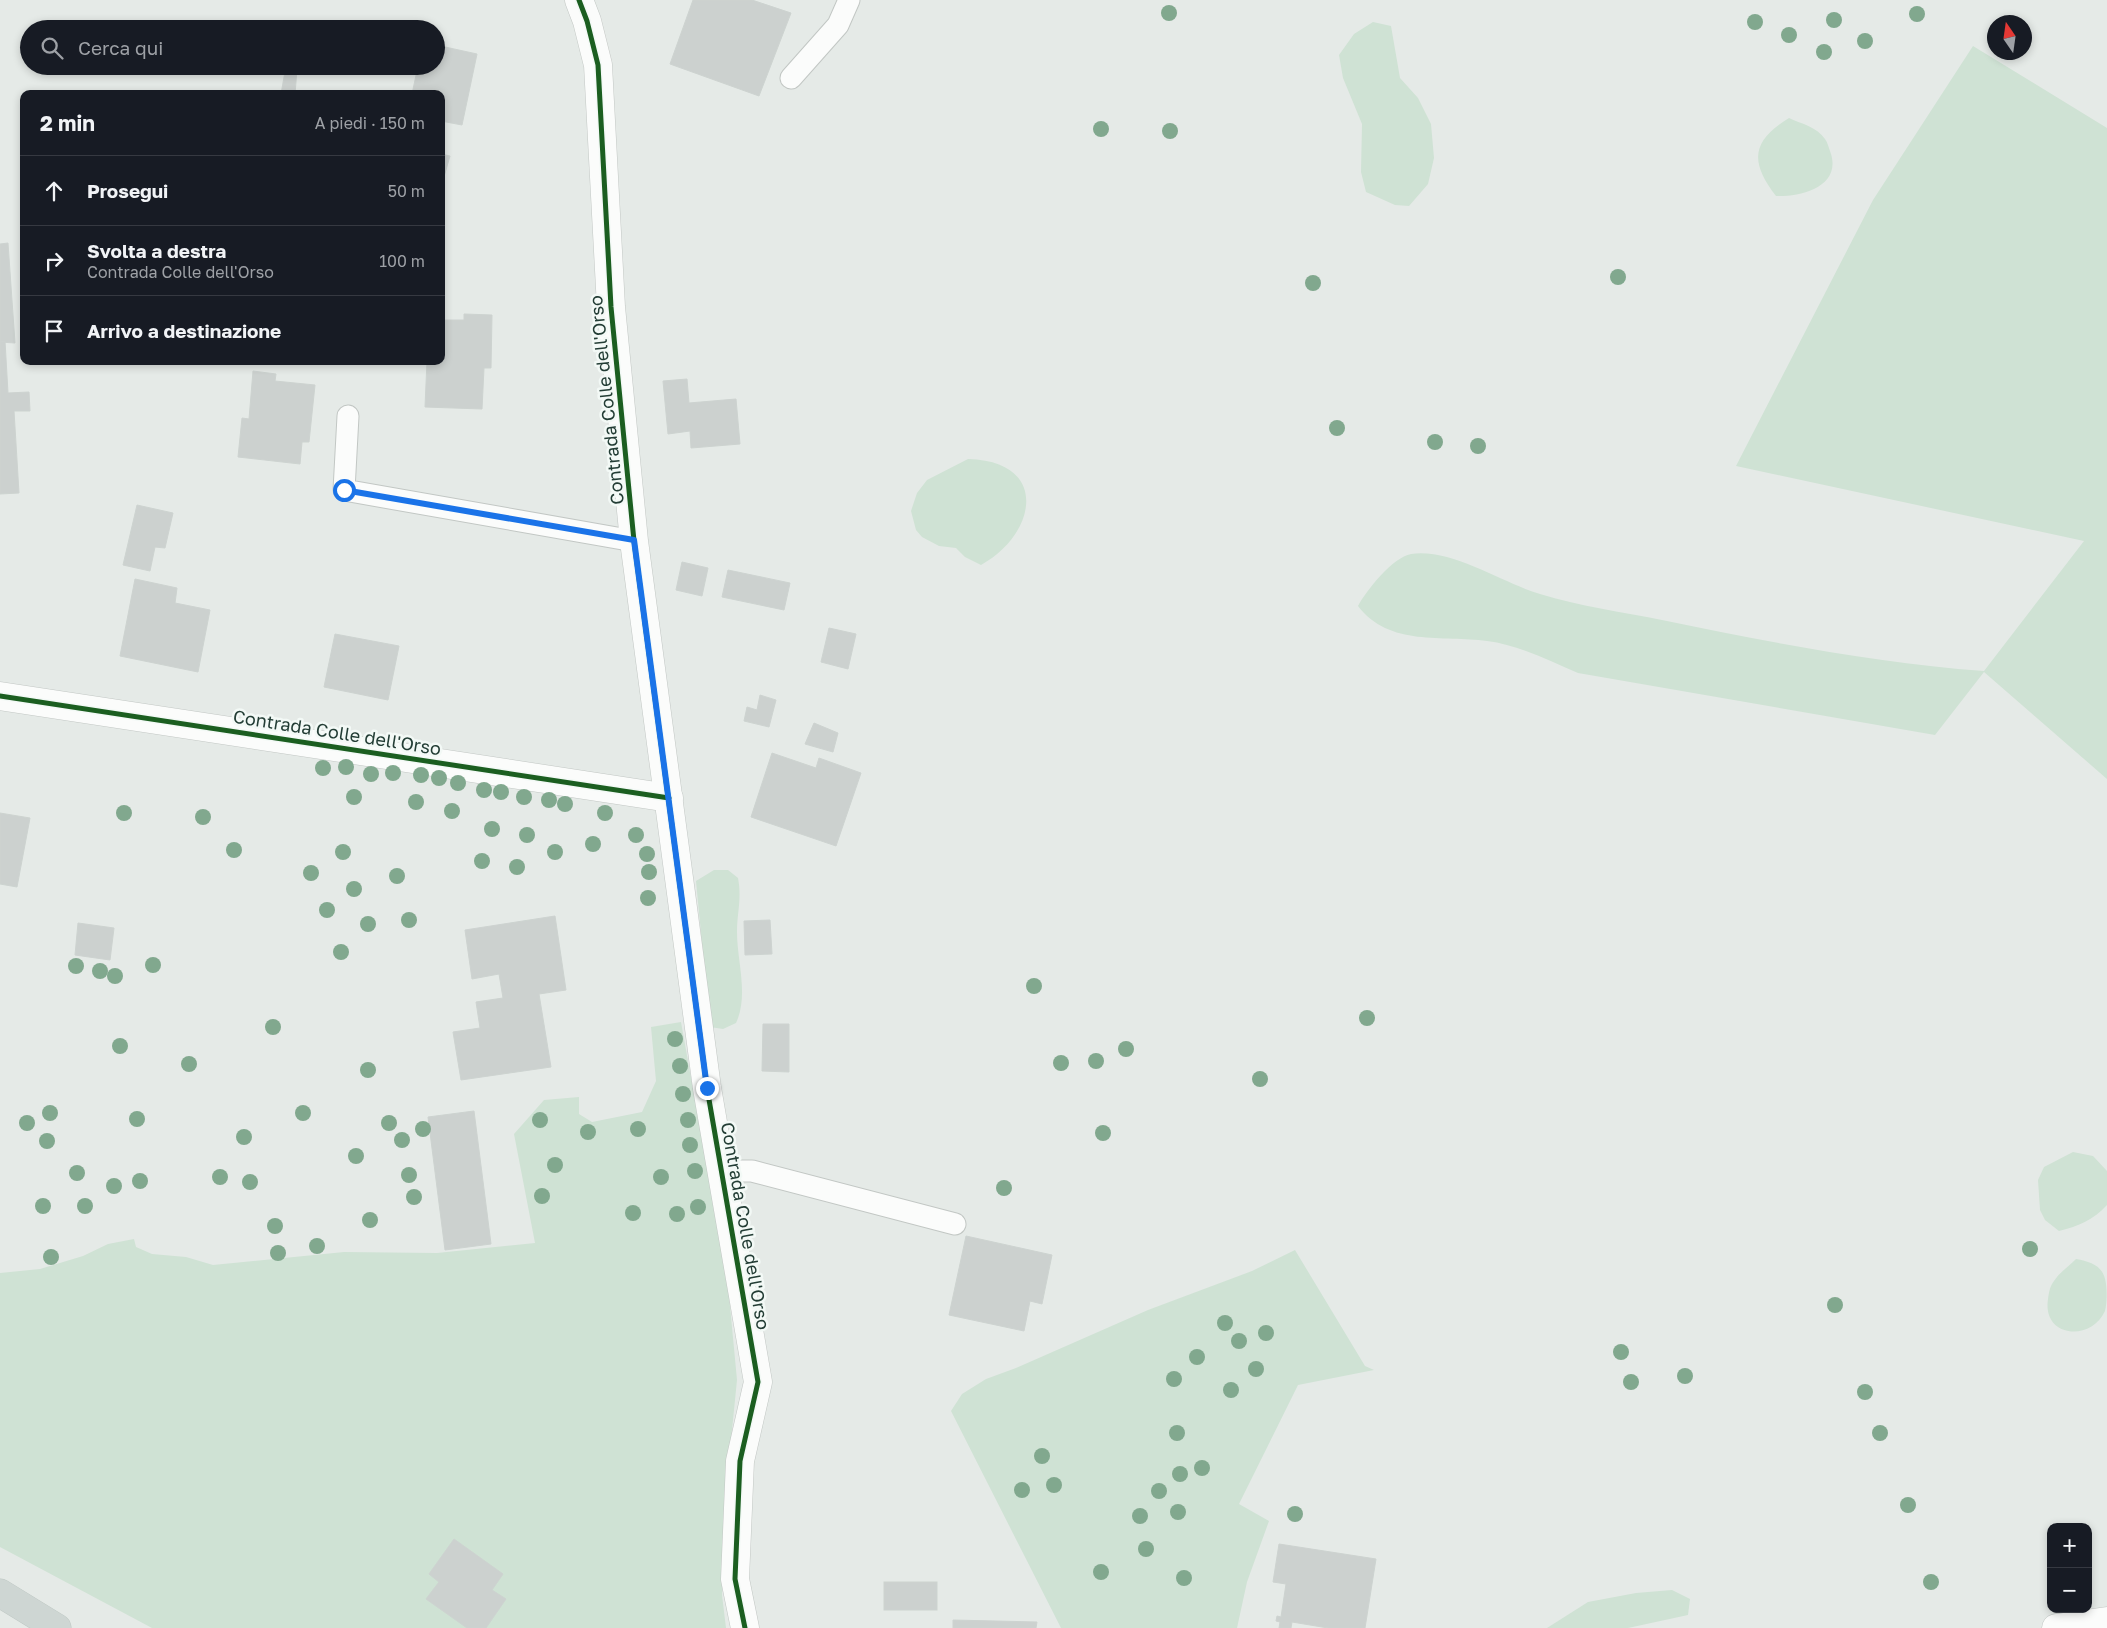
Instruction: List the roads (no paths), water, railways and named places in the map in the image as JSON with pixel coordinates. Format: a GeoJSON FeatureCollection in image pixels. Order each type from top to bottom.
{"type":"FeatureCollection","features":[{"type":"Feature","properties":{"kind":"main road"},"geometry":{"type":"LineString","coordinates":[[0,1593],[57,1628]]}},
{"type":"Feature","properties":{"kind":"street","name":"Contrada Colle dell'Orso"},"geometry":{"type":"LineString","coordinates":[[578,0],[587,21],[598,65],[611,307],[634,540],[670,798],[707,1088],[758,1382],[740,1461],[735,1579],[745,1628]]}},
{"type":"Feature","properties":{"kind":"street","name":"Contrada Colle dell'Orso"},"geometry":{"type":"LineString","coordinates":[[0,696],[670,798]]}},
{"type":"Feature","properties":{"kind":"street"},"geometry":{"type":"LineString","coordinates":[[2056,1628],[2107,1621]]}},
{"type":"Feature","properties":{"kind":"lane"},"geometry":{"type":"LineString","coordinates":[[791,78],[838,25],[849,0]]}},
{"type":"Feature","properties":{"kind":"lane"},"geometry":{"type":"LineString","coordinates":[[348,416],[344,490],[634,540]]}},
{"type":"Feature","properties":{"kind":"lane"},"geometry":{"type":"LineString","coordinates":[[721,1172],[752,1171],[955,1224]]}}]}
